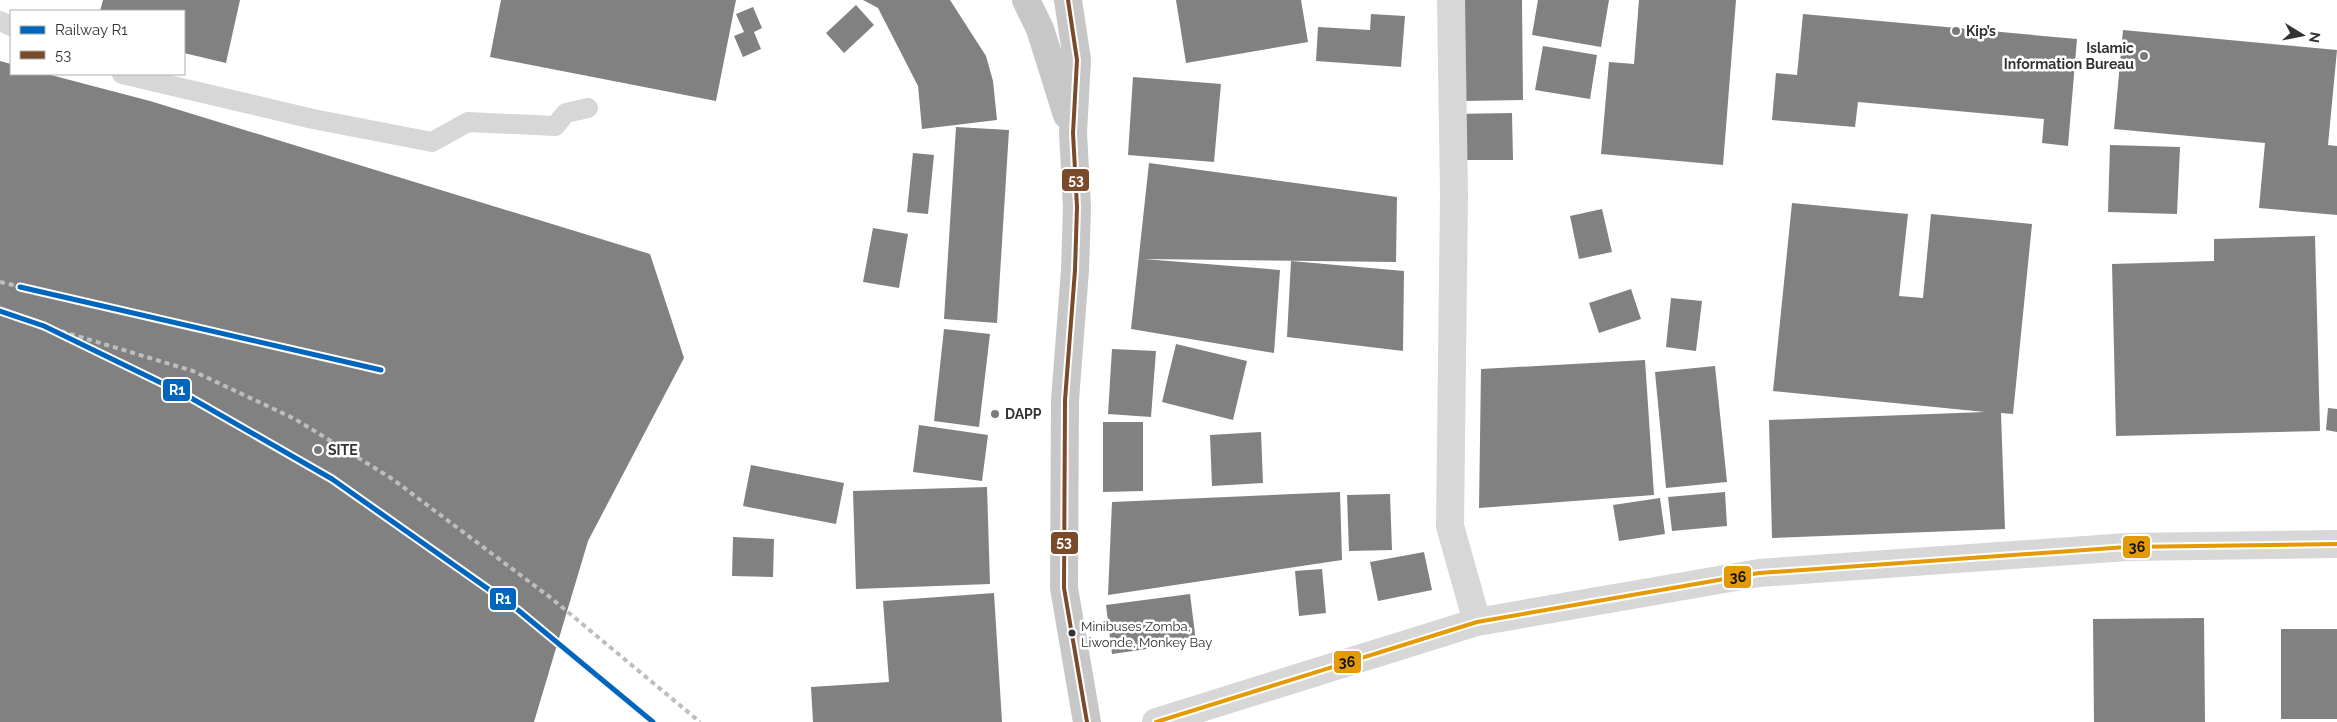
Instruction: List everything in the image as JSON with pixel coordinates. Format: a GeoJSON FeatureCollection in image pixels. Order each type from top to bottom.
{"type":"FeatureCollection","features":[{"type":"Feature","properties":{"kind":"highway"},"geometry":{"type":"LineString","coordinates":[[1026,0],[1040,29],[1073,133]]}},
{"type":"Feature","properties":{"kind":"highway"},"geometry":{"type":"LineString","coordinates":[[1068,0],[1077,60],[1073,133],[1077,207],[1075,270],[1065,400],[1064,588],[1087,722]]}},
{"type":"Feature","properties":{"kind":"street"},"geometry":{"type":"LineString","coordinates":[[1451,0],[1454,195],[1450,526],[1477,622]]}},
{"type":"Feature","properties":{"kind":"street"},"geometry":{"type":"LineString","coordinates":[[1156,722],[1477,622],[1759,573],[2127,547],[2337,544]]}},
{"type":"Feature","properties":{"kind":"lane"},"geometry":{"type":"LineString","coordinates":[[126,75],[313,119],[432,142],[468,122],[555,126],[566,113],[588,108]]}},
{"type":"Feature","properties":{"kind":"building"},"geometry":{"type":"Polygon","coordinates":[[[103,0],[240,0],[226,63],[185,53],[185,10],[100,10],[103,0]]]}},
{"type":"Feature","properties":{"kind":"building"},"geometry":{"type":"Polygon","coordinates":[[[501,0],[736,0],[716,101],[490,57],[501,0]]]}},
{"type":"Feature","properties":{"kind":"building"},"geometry":{"type":"Polygon","coordinates":[[[863,0],[950,0],[986,56],[993,81],[997,120],[922,129],[918,86],[878,8],[863,0]]]}},
{"type":"Feature","properties":{"kind":"building"},"geometry":{"type":"Polygon","coordinates":[[[1176,0],[1301,0],[1308,42],[1186,63],[1176,0]]]}},
{"type":"Feature","properties":{"kind":"building"},"geometry":{"type":"Polygon","coordinates":[[[1461,0],[1522,0],[1523,100],[1462,101],[1461,0]]]}},
{"type":"Feature","properties":{"kind":"building"},"geometry":{"type":"Polygon","coordinates":[[[1538,0],[1609,0],[1601,47],[1532,35],[1538,0]]]}},
{"type":"Feature","properties":{"kind":"building"},"geometry":{"type":"Polygon","coordinates":[[[1639,0],[1736,0],[1723,165],[1601,154],[1609,62],[1634,64],[1639,0]]]}},
{"type":"Feature","properties":{"kind":"building"},"geometry":{"type":"Polygon","coordinates":[[[856,5],[874,25],[844,53],[826,33],[856,5]]]}},
{"type":"Feature","properties":{"kind":"building"},"geometry":{"type":"Polygon","coordinates":[[[753,7],[762,28],[754,32],[761,49],[743,57],[734,36],[744,32],[736,14],[753,7]]]}},
{"type":"Feature","properties":{"kind":"building"},"geometry":{"type":"Polygon","coordinates":[[[1371,14],[1405,16],[1401,67],[1316,61],[1318,27],[1370,30],[1371,14]]]}},
{"type":"Feature","properties":{"kind":"building"},"geometry":{"type":"Polygon","coordinates":[[[1803,14],[2077,39],[2068,146],[2042,143],[2044,119],[1858,102],[1855,127],[1772,120],[1776,73],[1797,75],[1803,14]]]}},
{"type":"Feature","properties":{"kind":"building"},"geometry":{"type":"Polygon","coordinates":[[[2123,30],[2337,50],[2328,145],[2337,146],[2337,215],[2259,208],[2265,143],[2114,129],[2123,30]]]}},
{"type":"Feature","properties":{"kind":"building"},"geometry":{"type":"Polygon","coordinates":[[[1543,46],[1597,55],[1590,99],[1535,90],[1543,46]]]}},
{"type":"Feature","properties":{"kind":"building","name":"SITE"},"geometry":{"type":"Polygon","coordinates":[[[0,61],[10,64],[10,75],[51,75],[150,101],[650,254],[684,358],[588,541],[534,722],[0,722],[0,61]]]}},
{"type":"Feature","properties":{"kind":"building"},"geometry":{"type":"Polygon","coordinates":[[[1133,77],[1221,84],[1214,162],[1128,155],[1133,77]]]}},
{"type":"Feature","properties":{"kind":"building"},"geometry":{"type":"Polygon","coordinates":[[[1512,113],[1513,160],[1454,160],[1453,114],[1512,113]]]}},
{"type":"Feature","properties":{"kind":"building"},"geometry":{"type":"Polygon","coordinates":[[[956,127],[1009,130],[997,323],[944,319],[956,127]]]}},
{"type":"Feature","properties":{"kind":"building"},"geometry":{"type":"Polygon","coordinates":[[[2110,145],[2180,147],[2177,214],[2108,212],[2110,145]]]}},
{"type":"Feature","properties":{"kind":"building"},"geometry":{"type":"Polygon","coordinates":[[[913,153],[934,155],[928,214],[907,212],[913,153]]]}},
{"type":"Feature","properties":{"kind":"building"},"geometry":{"type":"Polygon","coordinates":[[[1149,163],[1397,197],[1396,262],[1144,259],[1280,270],[1274,353],[1131,329],[1149,163]]]}},
{"type":"Feature","properties":{"kind":"building"},"geometry":{"type":"Polygon","coordinates":[[[1792,203],[1908,214],[1899,296],[1923,298],[1931,214],[2032,224],[2013,414],[2001,413],[2005,529],[1772,538],[1769,420],[1985,412],[1773,391],[1792,203]]]}},
{"type":"Feature","properties":{"kind":"building"},"geometry":{"type":"Polygon","coordinates":[[[1602,209],[1612,252],[1579,259],[1570,216],[1602,209]]]}},
{"type":"Feature","properties":{"kind":"building"},"geometry":{"type":"Polygon","coordinates":[[[873,228],[908,234],[899,288],[863,282],[873,228]]]}},
{"type":"Feature","properties":{"kind":"building"},"geometry":{"type":"Polygon","coordinates":[[[2315,236],[2320,431],[2116,436],[2112,264],[2214,261],[2214,239],[2315,236]]]}},
{"type":"Feature","properties":{"kind":"building"},"geometry":{"type":"Polygon","coordinates":[[[1291,261],[1404,271],[1403,351],[1287,337],[1291,261]]]}},
{"type":"Feature","properties":{"kind":"building"},"geometry":{"type":"Polygon","coordinates":[[[1631,289],[1641,319],[1599,333],[1589,303],[1631,289]]]}},
{"type":"Feature","properties":{"kind":"building"},"geometry":{"type":"Polygon","coordinates":[[[1671,298],[1702,301],[1696,351],[1666,347],[1671,298]]]}},
{"type":"Feature","properties":{"kind":"building"},"geometry":{"type":"Polygon","coordinates":[[[944,329],[990,334],[979,427],[934,421],[944,329]]]}},
{"type":"Feature","properties":{"kind":"building"},"geometry":{"type":"Polygon","coordinates":[[[1176,344],[1247,361],[1233,420],[1162,402],[1176,344]]]}},
{"type":"Feature","properties":{"kind":"building"},"geometry":{"type":"Polygon","coordinates":[[[1112,349],[1156,351],[1151,417],[1108,414],[1112,349]]]}},
{"type":"Feature","properties":{"kind":"building"},"geometry":{"type":"Polygon","coordinates":[[[1645,360],[1654,495],[1479,508],[1481,369],[1645,360]]]}},
{"type":"Feature","properties":{"kind":"building"},"geometry":{"type":"Polygon","coordinates":[[[1715,366],[1727,482],[1666,488],[1655,372],[1715,366]]]}},
{"type":"Feature","properties":{"kind":"building"},"geometry":{"type":"Polygon","coordinates":[[[2328,408],[2337,409],[2337,432],[2326,430],[2328,408]]]}},
{"type":"Feature","properties":{"kind":"building"},"geometry":{"type":"Polygon","coordinates":[[[1103,422],[1143,422],[1143,491],[1103,492],[1103,422]]]}},
{"type":"Feature","properties":{"kind":"building"},"geometry":{"type":"Polygon","coordinates":[[[919,425],[988,435],[982,481],[913,472],[919,425]]]}},
{"type":"Feature","properties":{"kind":"building"},"geometry":{"type":"Polygon","coordinates":[[[1261,432],[1263,483],[1212,486],[1210,435],[1261,432]]]}},
{"type":"Feature","properties":{"kind":"building"},"geometry":{"type":"Polygon","coordinates":[[[751,465],[844,483],[836,524],[743,506],[751,465]]]}},
{"type":"Feature","properties":{"kind":"building"},"geometry":{"type":"Polygon","coordinates":[[[987,487],[990,584],[856,589],[853,491],[987,487]]]}},
{"type":"Feature","properties":{"kind":"building"},"geometry":{"type":"Polygon","coordinates":[[[1340,492],[1342,560],[1108,595],[1112,502],[1340,492]]]}},
{"type":"Feature","properties":{"kind":"building"},"geometry":{"type":"Polygon","coordinates":[[[1725,492],[1727,526],[1672,531],[1668,497],[1725,492]]]}},
{"type":"Feature","properties":{"kind":"building"},"geometry":{"type":"Polygon","coordinates":[[[1390,494],[1392,550],[1349,551],[1347,495],[1390,494]]]}},
{"type":"Feature","properties":{"kind":"building"},"geometry":{"type":"Polygon","coordinates":[[[1660,498],[1665,534],[1619,541],[1613,505],[1660,498]]]}},
{"type":"Feature","properties":{"kind":"building"},"geometry":{"type":"Polygon","coordinates":[[[733,537],[774,539],[773,577],[732,576],[733,537]]]}},
{"type":"Feature","properties":{"kind":"building"},"geometry":{"type":"Polygon","coordinates":[[[1424,552],[1432,590],[1378,601],[1370,562],[1424,552]]]}},
{"type":"Feature","properties":{"kind":"building"},"geometry":{"type":"Polygon","coordinates":[[[1322,569],[1326,613],[1299,616],[1295,571],[1322,569]]]}},
{"type":"Feature","properties":{"kind":"building"},"geometry":{"type":"Polygon","coordinates":[[[994,593],[1002,722],[813,722],[811,687],[889,682],[883,601],[994,593]]]}},
{"type":"Feature","properties":{"kind":"building"},"geometry":{"type":"Polygon","coordinates":[[[1190,594],[1196,642],[1112,654],[1106,605],[1190,594]]]}},
{"type":"Feature","properties":{"kind":"building"},"geometry":{"type":"Polygon","coordinates":[[[2204,618],[2205,722],[2094,722],[2093,619],[2204,618]]]}},
{"type":"Feature","properties":{"kind":"building"},"geometry":{"type":"Polygon","coordinates":[[[2281,629],[2337,629],[2337,719],[2281,719],[2281,629]]]}},
{"type":"Feature","properties":{"kind":"railway"},"geometry":{"type":"LineString","coordinates":[[0,282],[381,370]]}},
{"type":"Feature","properties":{"kind":"railway"},"geometry":{"type":"LineString","coordinates":[[44,326],[193,371],[295,419],[391,478],[551,598],[700,722]]}},
{"type":"Feature","properties":{"kind":"rail line","name":"R1"},"geometry":{"type":"LineString","coordinates":[[20,287],[381,370]]}},
{"type":"Feature","properties":{"kind":"rail line","name":"R1"},"geometry":{"type":"LineString","coordinates":[[0,311],[44,326],[184,394],[332,479],[518,610],[653,722]]}},
{"type":"Feature","properties":{"kind":"transit line","name":"53"},"geometry":{"type":"LineString","coordinates":[[1068,0],[1077,60],[1073,133],[1077,207],[1075,270],[1065,400],[1064,588],[1087,722]]}},
{"type":"Feature","properties":{"kind":"transit line","name":"36"},"geometry":{"type":"LineString","coordinates":[[1156,722],[1477,622],[1759,573],[2127,547],[2337,544]]}},
{"type":"Feature","properties":{"kind":"place","name":"Kip’s"},"geometry":{"type":"Point","coordinates":[1956,31]}},
{"type":"Feature","properties":{"kind":"place","name":"Islamic Information Bureau"},"geometry":{"type":"Point","coordinates":[2144,56]}},
{"type":"Feature","properties":{"kind":"place","name":"DAPP"},"geometry":{"type":"Point","coordinates":[995,414]}},
{"type":"Feature","properties":{"kind":"place","name":"SITE"},"geometry":{"type":"Point","coordinates":[318,450]}},
{"type":"Feature","properties":{"kind":"place","name":"Minibuses Zomba, Liwonde, Monkey Bay"},"geometry":{"type":"Point","coordinates":[1072,633]}}]}
